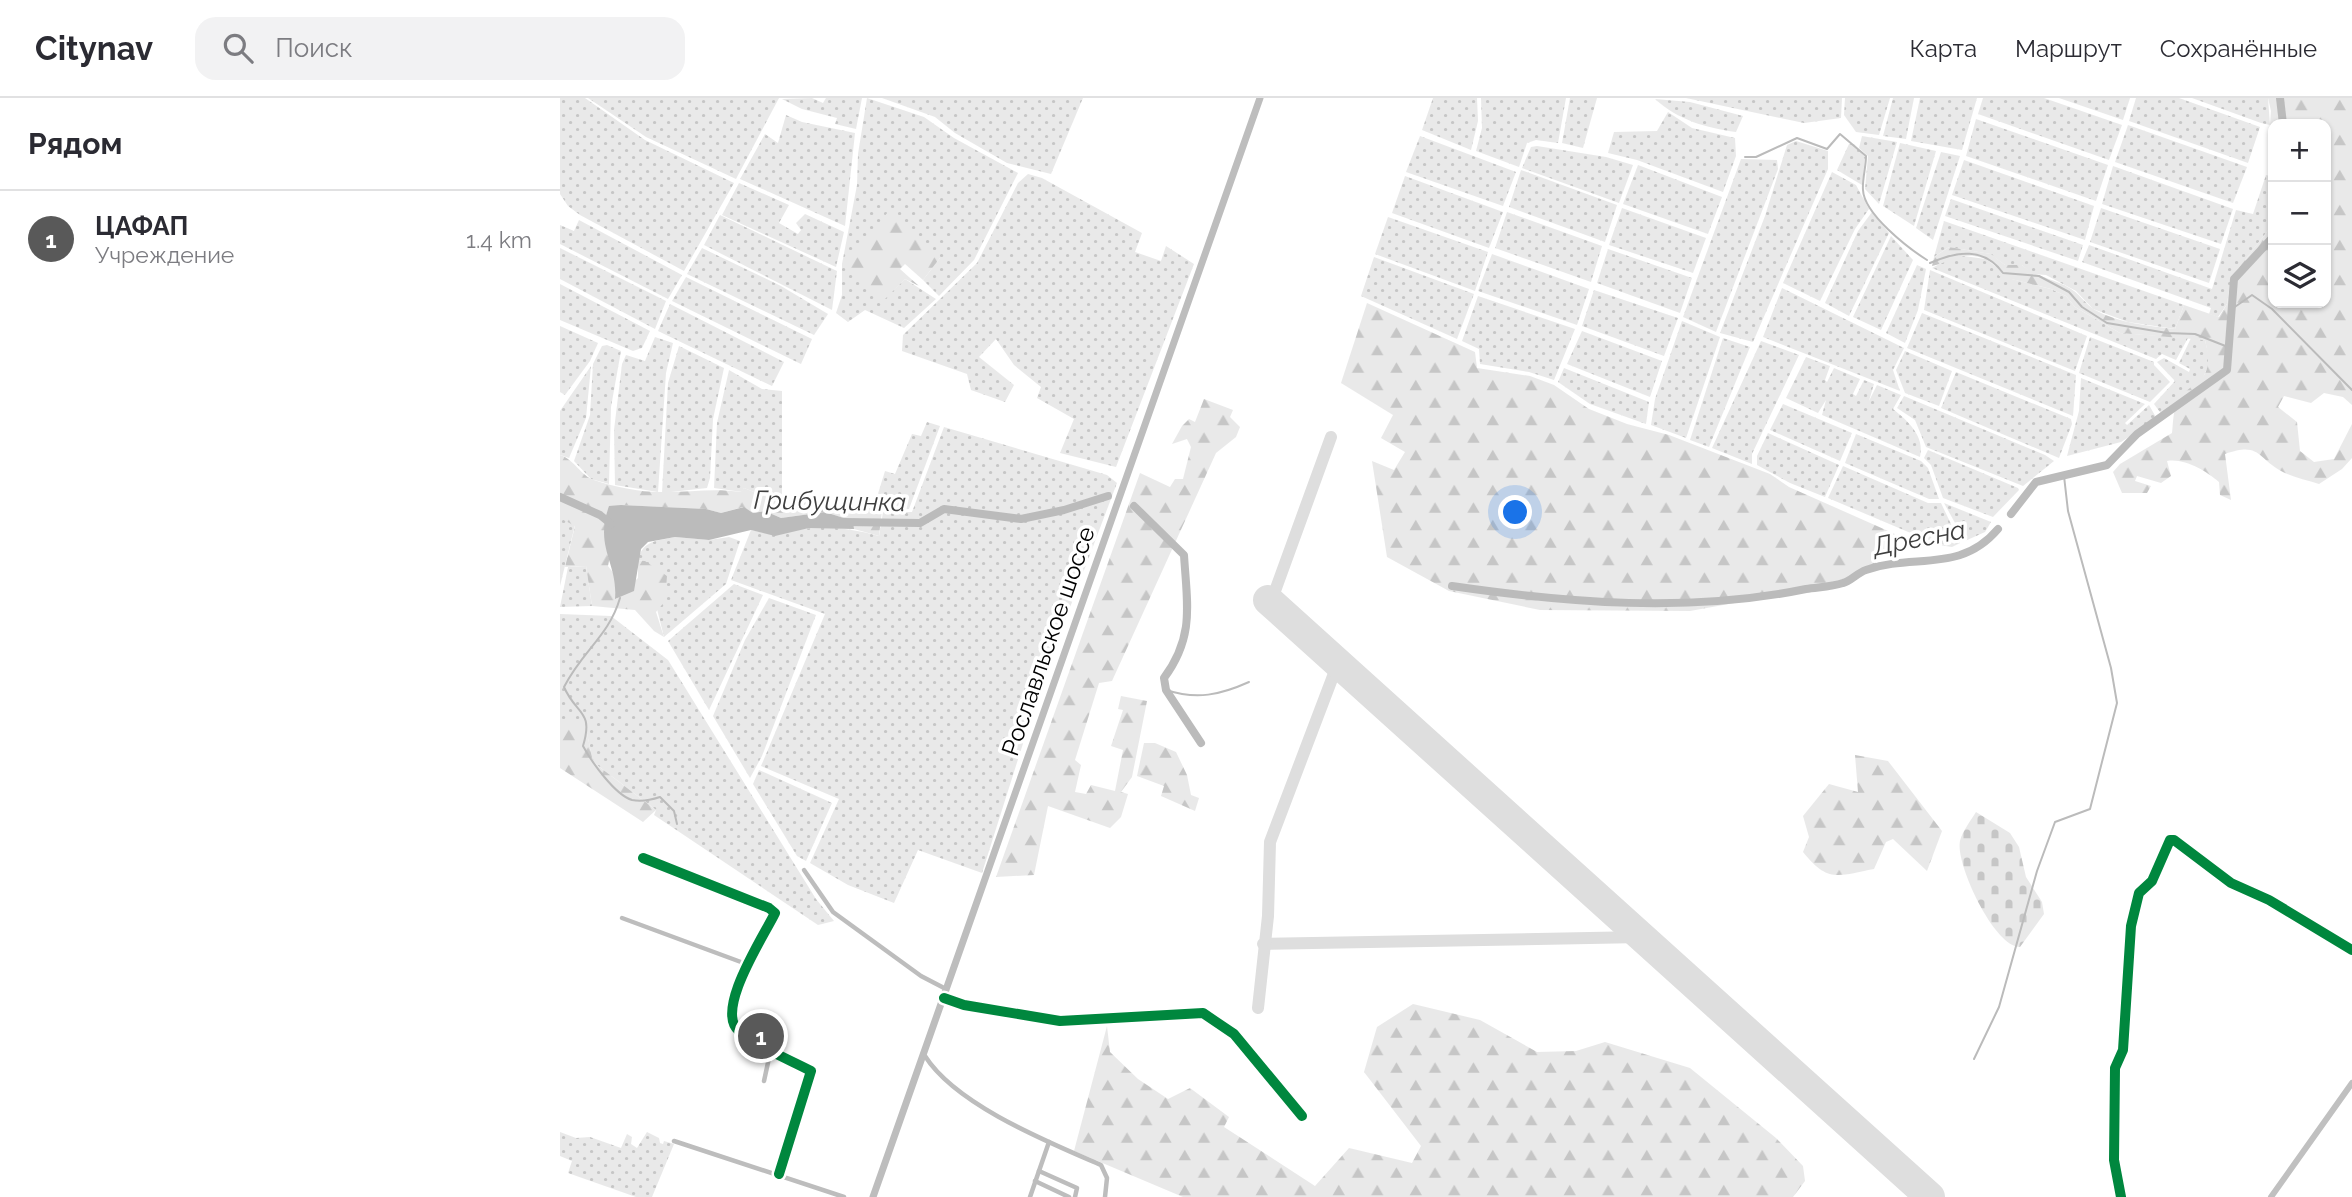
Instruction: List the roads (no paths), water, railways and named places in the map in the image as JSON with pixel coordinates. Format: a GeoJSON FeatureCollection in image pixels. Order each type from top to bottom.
{"type":"FeatureCollection","features":[{"type":"Feature","properties":{"kind":"main road","name":"Рославльское шоссе"},"geometry":{"type":"LineString","coordinates":[[873,1197],[925,1056],[1260,98]]}},
{"type":"Feature","properties":{"kind":"main road"},"geometry":{"type":"LineString","coordinates":[[2271,1197],[2352,1083]]}},
{"type":"Feature","properties":{"kind":"street"},"geometry":{"type":"LineString","coordinates":[[2121,1197],[2115,1160],[2115,1068],[2123,1050],[2131,926],[2139,893],[2152,881],[2170,840],[2174,839],[2231,883],[2269,900],[2352,950]]}},
{"type":"Feature","properties":{"kind":"street"},"geometry":{"type":"LineString","coordinates":[[643,858],[769,908],[775,913],[733,997],[731,1015],[737,1030],[811,1071],[779,1174]]}},
{"type":"Feature","properties":{"kind":"street"},"geometry":{"type":"LineString","coordinates":[[804,870],[833,912],[921,976],[947,989]]}},
{"type":"Feature","properties":{"kind":"street"},"geometry":{"type":"LineString","coordinates":[[622,918],[749,965]]}},
{"type":"Feature","properties":{"kind":"street"},"geometry":{"type":"LineString","coordinates":[[944,998],[964,1005],[1060,1021],[1203,1013],[1234,1034],[1302,1116]]}},
{"type":"Feature","properties":{"kind":"street"},"geometry":{"type":"LineString","coordinates":[[764,1081],[771,1049]]}},
{"type":"Feature","properties":{"kind":"street"},"geometry":{"type":"LineString","coordinates":[[925,1056],[937,1075],[956,1092],[1049,1142],[1101,1165],[1107,1178],[1105,1197]]}},
{"type":"Feature","properties":{"kind":"street"},"geometry":{"type":"LineString","coordinates":[[674,1141],[844,1197]]}},
{"type":"Feature","properties":{"kind":"street"},"geometry":{"type":"LineString","coordinates":[[1032,1196],[1049,1142]]}},
{"type":"Feature","properties":{"kind":"street"},"geometry":{"type":"LineString","coordinates":[[1040,1171],[1077,1188],[1075,1197]]}},
{"type":"Feature","properties":{"kind":"street"},"geometry":{"type":"LineString","coordinates":[[1035,1181],[1069,1197]]}},
{"type":"Feature","properties":{"kind":"waterway","name":"Дресна"},"geometry":{"type":"LineString","coordinates":[[2280,98],[2282,119]]}},
{"type":"Feature","properties":{"kind":"waterway"},"geometry":{"type":"LineString","coordinates":[[1745,157],[1756,157],[1797,138],[1827,149],[1840,134],[1866,156],[1863,190],[1871,209],[1899,239],[1927,260]]}},
{"type":"Feature","properties":{"kind":"waterway","name":"Дресна"},"geometry":{"type":"LineString","coordinates":[[2011,514],[2036,482],[2107,465],[2137,434],[2227,370],[2234,279],[2268,242]]}},
{"type":"Feature","properties":{"kind":"waterway"},"geometry":{"type":"LineString","coordinates":[[1930,263],[1960,254],[1979,255],[1996,265],[2003,273],[2039,276],[2069,292],[2082,307],[2107,323],[2167,333],[2195,334],[2228,347]]}},
{"type":"Feature","properties":{"kind":"waterway"},"geometry":{"type":"LineString","coordinates":[[2229,311],[2252,295],[2272,309],[2352,390]]}},
{"type":"Feature","properties":{"kind":"waterway"},"geometry":{"type":"LineString","coordinates":[[1974,1059],[1999,1007],[2037,871],[2055,822],[2090,809],[2117,703],[2111,668],[2068,511],[2064,476]]}},
{"type":"Feature","properties":{"kind":"waterway","name":"Грибущинка"},"geometry":{"type":"LineString","coordinates":[[843,522],[920,523],[944,509],[1021,519],[1064,510],[1108,496]]}},
{"type":"Feature","properties":{"kind":"waterway","name":"Грибущинка"},"geometry":{"type":"LineString","coordinates":[[560,497],[600,515],[611,524]]}},
{"type":"Feature","properties":{"kind":"waterway","name":"Грибущинка"},"geometry":{"type":"LineString","coordinates":[[1134,506],[1184,555],[1187,604],[1185,634],[1174,663],[1164,678],[1166,690],[1201,743]]}},
{"type":"Feature","properties":{"kind":"waterway","name":"Дресна"},"geometry":{"type":"LineString","coordinates":[[1452,586],[1585,601],[1718,601],[1838,584],[1849,581],[1863,571],[1884,565],[1952,557],[1983,543],[1998,529]]}},
{"type":"Feature","properties":{"kind":"waterway"},"geometry":{"type":"LineString","coordinates":[[620,598],[609,623],[564,687],[585,719],[586,734],[583,746],[604,777],[618,792],[632,800],[660,797],[674,811],[677,824]]}},
{"type":"Feature","properties":{"kind":"waterway"},"geometry":{"type":"LineString","coordinates":[[1166,690],[1188,695],[1208,695],[1249,682]]}},
{"type":"Feature","properties":{"kind":"place","name":"ЦАФАП"},"geometry":{"type":"Point","coordinates":[761,1036]}}]}
